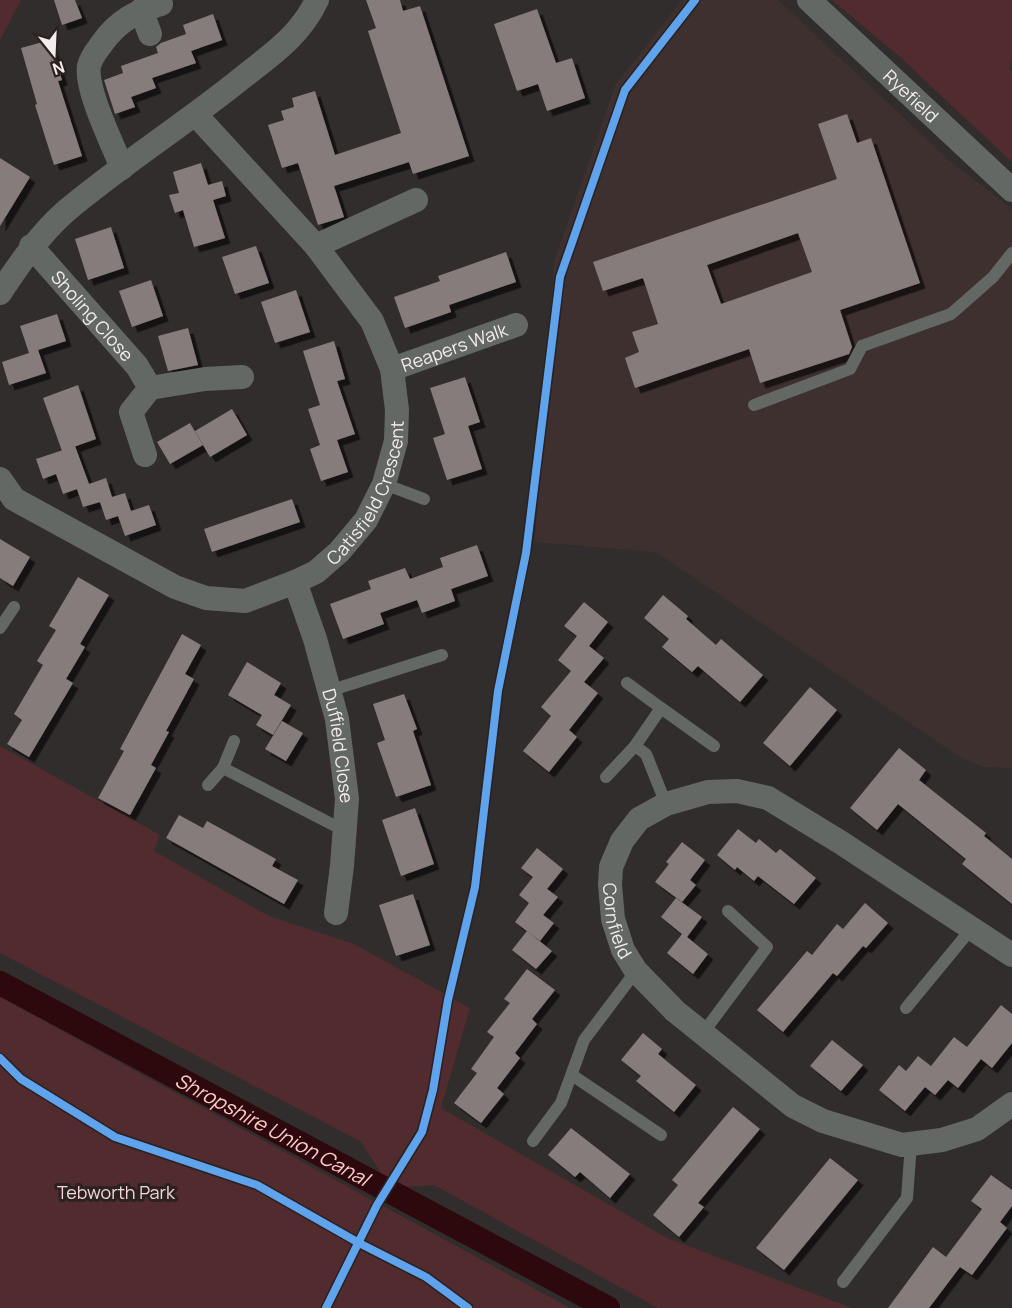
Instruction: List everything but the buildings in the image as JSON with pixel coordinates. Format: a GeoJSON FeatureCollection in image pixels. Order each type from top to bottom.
{"type":"FeatureCollection","features":[{"type":"Feature","properties":{"kind":"street"},"geometry":{"type":"LineString","coordinates":[[0,293],[31,246],[65,212],[196,115],[293,37],[309,17],[317,0]]}},
{"type":"Feature","properties":{"kind":"street","name":"Ryefield"},"geometry":{"type":"LineString","coordinates":[[809,0],[1012,190]]}},
{"type":"Feature","properties":{"kind":"street"},"geometry":{"type":"LineString","coordinates":[[122,168],[90,86],[89,66],[110,32],[131,15],[151,7],[150,34]]}},
{"type":"Feature","properties":{"kind":"street","name":"Catisfield Crescent"},"geometry":{"type":"LineString","coordinates":[[0,479],[14,499],[175,587],[206,598],[245,601],[316,572],[339,552],[366,520],[384,484],[396,441],[398,410],[392,369],[372,321],[316,246],[196,115]]}},
{"type":"Feature","properties":{"kind":"street"},"geometry":{"type":"LineString","coordinates":[[316,246],[416,200]]}},
{"type":"Feature","properties":{"kind":"street","name":"Sholing Close"},"geometry":{"type":"LineString","coordinates":[[31,246],[137,366],[150,388]]}},
{"type":"Feature","properties":{"kind":"street","name":"Reapers Walk"},"geometry":{"type":"LineString","coordinates":[[392,369],[516,325]]}},
{"type":"Feature","properties":{"kind":"street"},"geometry":{"type":"LineString","coordinates":[[145,455],[131,412],[150,388],[205,379],[242,377]]}},
{"type":"Feature","properties":{"kind":"street","name":"Duffield Close"},"geometry":{"type":"LineString","coordinates":[[295,582],[315,639],[336,718],[347,799],[336,913]]}},
{"type":"Feature","properties":{"kind":"street","name":"Cornfield"},"geometry":{"type":"LineString","coordinates":[[1012,955],[768,798],[737,792],[708,792],[666,804],[639,819],[622,841],[611,867],[613,919],[623,950],[636,971],[675,1011],[793,1106],[823,1121],[902,1145],[942,1140],[976,1129],[1012,1104]]}},
{"type":"Feature","properties":{"kind":"lane"},"geometry":{"type":"LineString","coordinates":[[754,405],[850,369],[862,346],[951,314],[993,277],[1012,253]]}},
{"type":"Feature","properties":{"kind":"lane"},"geometry":{"type":"LineString","coordinates":[[384,484],[424,499]]}},
{"type":"Feature","properties":{"kind":"lane"},"geometry":{"type":"LineString","coordinates":[[0,628],[14,607]]}},
{"type":"Feature","properties":{"kind":"lane"},"geometry":{"type":"LineString","coordinates":[[329,691],[442,655]]}},
{"type":"Feature","properties":{"kind":"lane"},"geometry":{"type":"LineString","coordinates":[[627,683],[714,746]]}},
{"type":"Feature","properties":{"kind":"lane"},"geometry":{"type":"LineString","coordinates":[[606,777],[635,746],[661,708]]}},
{"type":"Feature","properties":{"kind":"lane"},"geometry":{"type":"LineString","coordinates":[[208,785],[223,768],[234,741]]}},
{"type":"Feature","properties":{"kind":"lane"},"geometry":{"type":"LineString","coordinates":[[635,746],[646,754],[666,804]]}},
{"type":"Feature","properties":{"kind":"lane"},"geometry":{"type":"LineString","coordinates":[[223,768],[345,831]]}},
{"type":"Feature","properties":{"kind":"lane"},"geometry":{"type":"LineString","coordinates":[[703,1033],[767,947],[728,911]]}},
{"type":"Feature","properties":{"kind":"lane"},"geometry":{"type":"LineString","coordinates":[[906,1008],[972,928]]}},
{"type":"Feature","properties":{"kind":"lane"},"geometry":{"type":"LineString","coordinates":[[533,1141],[561,1103],[584,1040],[636,971]]}},
{"type":"Feature","properties":{"kind":"lane"},"geometry":{"type":"LineString","coordinates":[[572,1075],[661,1135]]}},
{"type":"Feature","properties":{"kind":"lane"},"geometry":{"type":"LineString","coordinates":[[843,1282],[907,1198],[911,1144]]}},
{"type":"Feature","properties":{"kind":"shaded area"},"geometry":{"type":"Polygon","coordinates":[[[682,0],[778,0],[952,163],[1012,209],[1012,768],[983,767],[960,757],[656,552],[535,542],[554,262],[616,84],[682,0]]]}},
{"type":"Feature","properties":{"kind":"green space"},"geometry":{"type":"Polygon","coordinates":[[[0,0],[21,0],[0,40],[0,0]]]}},
{"type":"Feature","properties":{"kind":"green space"},"geometry":{"type":"Polygon","coordinates":[[[832,0],[1012,0],[1010,69],[1012,72],[1012,162],[899,56],[832,0]]]}},
{"type":"Feature","properties":{"kind":"green space"},"geometry":{"type":"Polygon","coordinates":[[[0,746],[160,835],[154,851],[269,916],[354,944],[470,1008],[441,1108],[667,1238],[852,1308],[658,1308],[434,1185],[403,1187],[383,1176],[360,1141],[0,953],[0,746]]]}},
{"type":"Feature","properties":{"kind":"green space","name":"Tebworth Park"},"geometry":{"type":"Polygon","coordinates":[[[0,997],[570,1308],[0,1308],[0,997]]]}},
{"type":"Feature","properties":{"kind":"waterway","name":"Shropshire Union Canal"},"geometry":{"type":"LineString","coordinates":[[0,983],[608,1308]]}},
{"type":"Feature","properties":{"kind":"cycle path"},"geometry":{"type":"LineString","coordinates":[[326,1308],[377,1205],[422,1132],[433,1090],[448,1000],[475,887],[498,691],[526,553],[560,277],[625,90],[695,0]]}},
{"type":"Feature","properties":{"kind":"cycle path"},"geometry":{"type":"LineString","coordinates":[[0,1058],[21,1079],[115,1137],[257,1185],[359,1243],[426,1277],[468,1308]]}}]}
